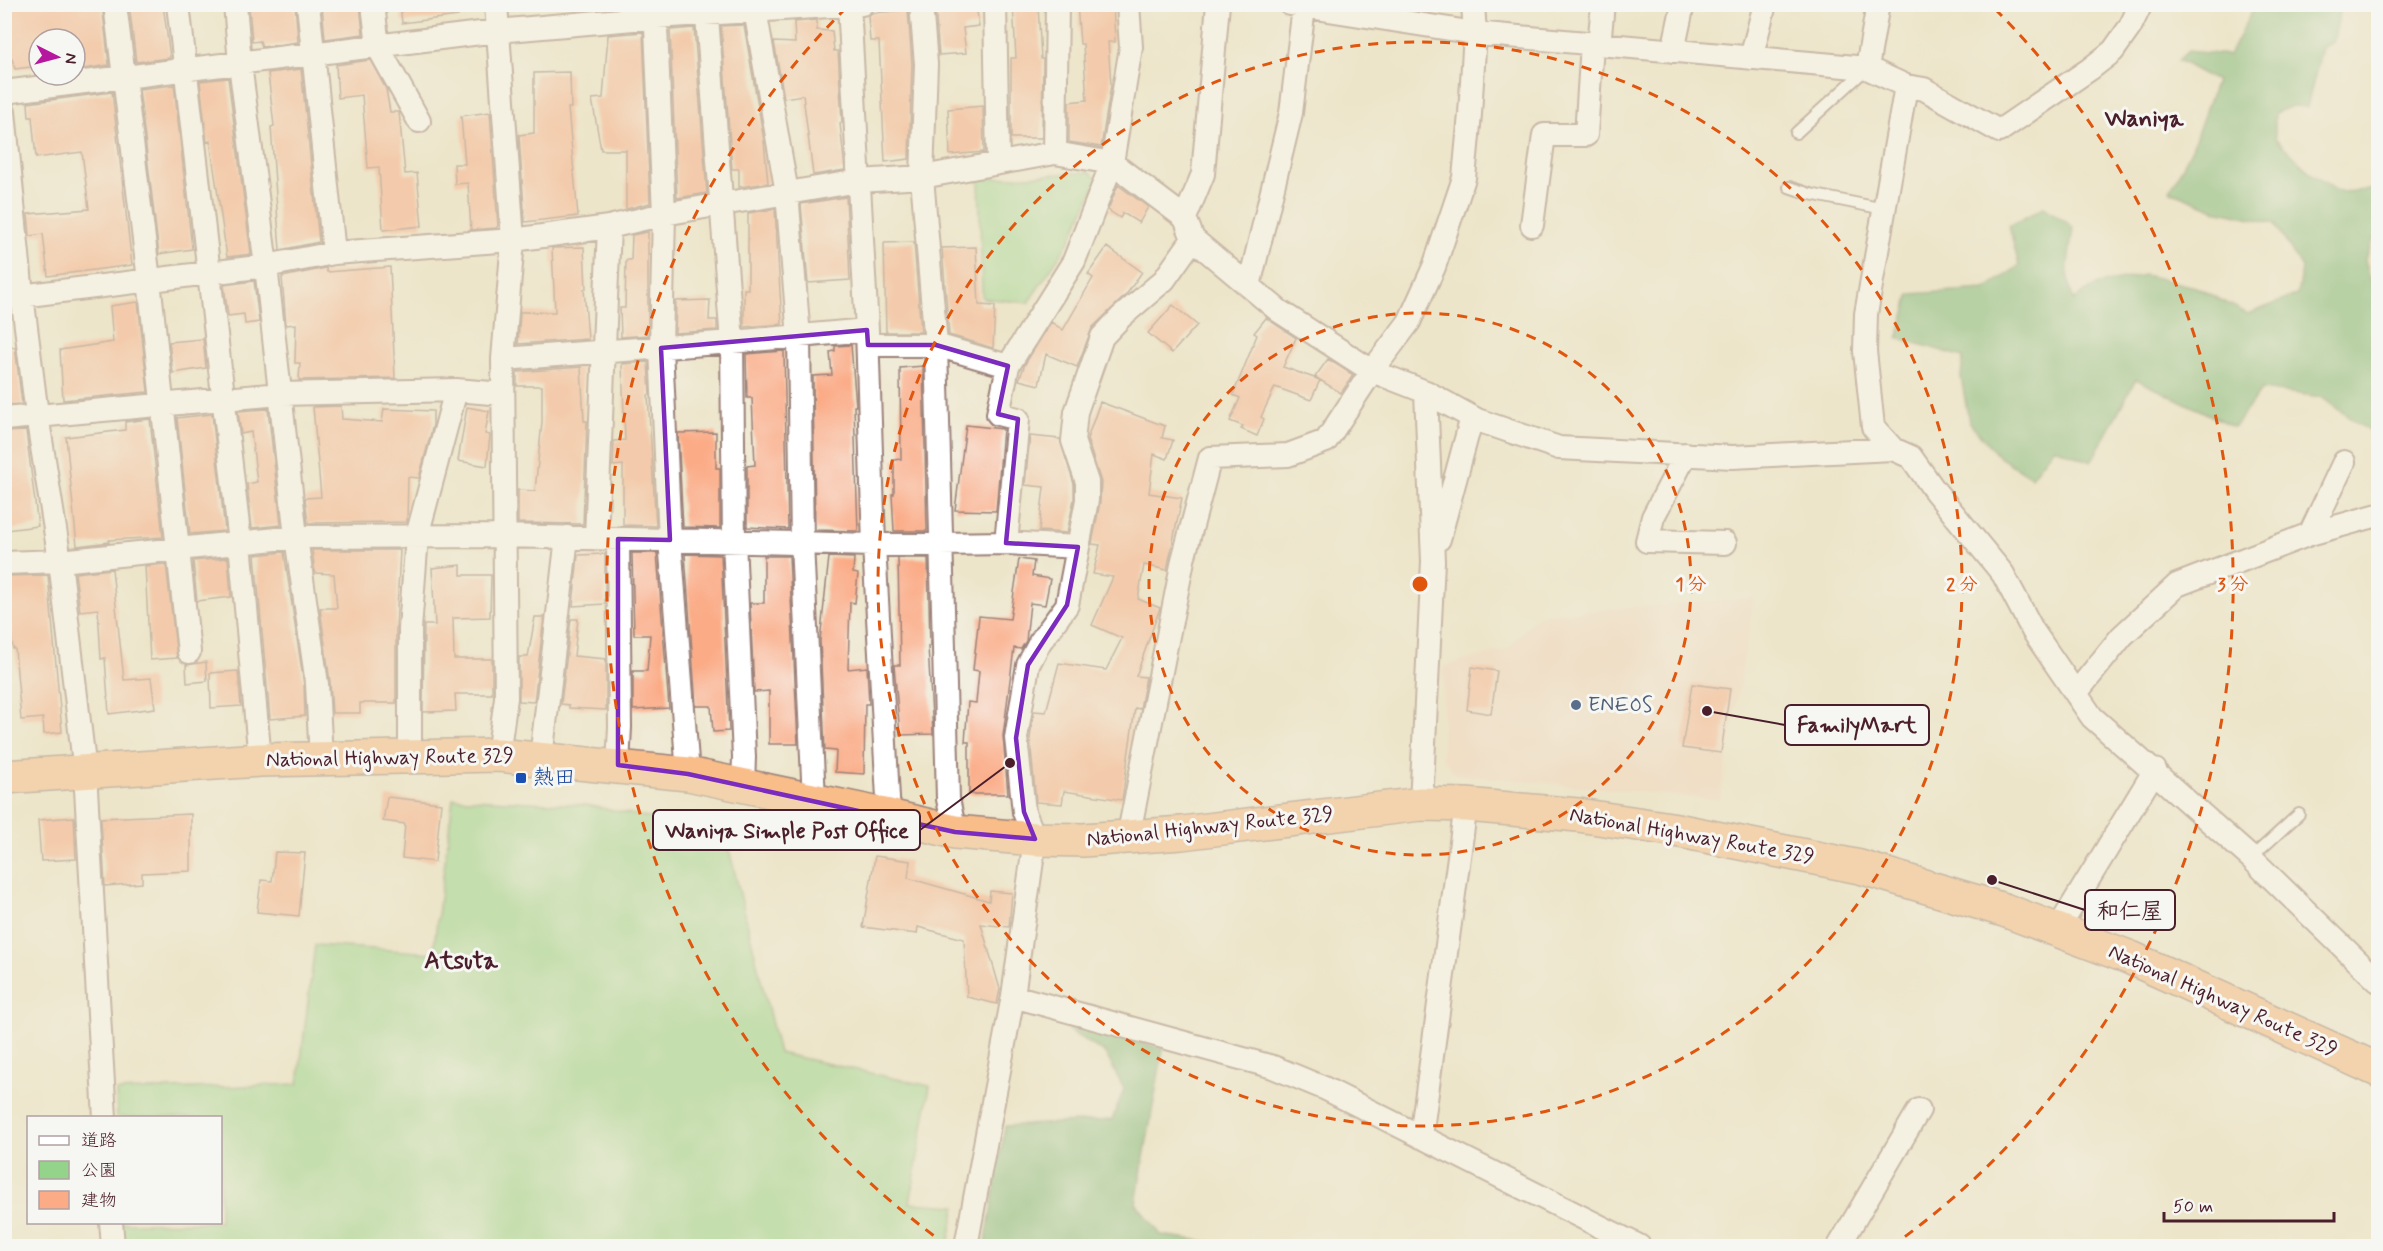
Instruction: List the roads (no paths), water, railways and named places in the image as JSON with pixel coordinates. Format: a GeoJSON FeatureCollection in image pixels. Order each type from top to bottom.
{"type":"FeatureCollection","features":[{"type":"Feature","properties":{"kind":"highway","name":"National Highway Route 329"},"geometry":{"type":"LineString","coordinates":[[4,777],[260,760],[498,755],[618,765],[688,774],[955,832],[1035,839],[1128,838],[1421,804],[1466,805],[1578,815],[1671,829],[1766,847],[1860,867],[1936,889],[2058,929],[2131,958],[2379,1071]]}},
{"type":"Feature","properties":{"kind":"street"},"geometry":{"type":"LineString","coordinates":[[115,4],[189,652]]}},
{"type":"Feature","properties":{"kind":"street"},"geometry":{"type":"LineString","coordinates":[[178,4],[240,543],[260,760]]}},
{"type":"Feature","properties":{"kind":"street"},"geometry":{"type":"LineString","coordinates":[[235,4],[240,64],[266,266],[296,537],[317,684],[321,759]]}},
{"type":"Feature","properties":{"kind":"street"},"geometry":{"type":"LineString","coordinates":[[308,4],[334,253]]}},
{"type":"Feature","properties":{"kind":"street"},"geometry":{"type":"LineString","coordinates":[[373,4],[378,46],[419,121]]}},
{"type":"Feature","properties":{"kind":"street"},"geometry":{"type":"LineString","coordinates":[[496,4],[513,240],[503,359],[506,698],[498,755]]}},
{"type":"Feature","properties":{"kind":"street"},"geometry":{"type":"LineString","coordinates":[[921,4],[926,64],[922,177],[936,345],[948,799],[955,832]]}},
{"type":"Feature","properties":{"kind":"street"},"geometry":{"type":"LineString","coordinates":[[995,4],[998,163]]}},
{"type":"Feature","properties":{"kind":"street"},"geometry":{"type":"LineString","coordinates":[[1054,153],[1058,4]]}},
{"type":"Feature","properties":{"kind":"street"},"geometry":{"type":"LineString","coordinates":[[1006,543],[1018,419],[998,414],[1008,366],[1074,261],[1112,163],[1131,47],[1128,4]]}},
{"type":"Feature","properties":{"kind":"street"},"geometry":{"type":"LineString","coordinates":[[1185,218],[1203,174],[1218,4]]}},
{"type":"Feature","properties":{"kind":"street"},"geometry":{"type":"LineString","coordinates":[[1128,838],[1183,560],[1210,458],[1288,455],[1326,441],[1372,371],[1409,322],[1434,267],[1464,178],[1474,33],[1473,4]]}},
{"type":"Feature","properties":{"kind":"street"},"geometry":{"type":"LineString","coordinates":[[1532,225],[1544,135],[1586,135],[1603,4]]}},
{"type":"Feature","properties":{"kind":"street"},"geometry":{"type":"LineString","coordinates":[[1673,51],[1683,4]]}},
{"type":"Feature","properties":{"kind":"street"},"geometry":{"type":"LineString","coordinates":[[1751,58],[1765,4]]}},
{"type":"Feature","properties":{"kind":"street"},"geometry":{"type":"LineString","coordinates":[[1867,68],[1878,4]]}},
{"type":"Feature","properties":{"kind":"street"},"geometry":{"type":"LineString","coordinates":[[1249,286],[1291,113],[1297,6],[1399,13],[1474,33],[1867,68],[1906,86],[1924,89],[1999,130],[2113,51],[2130,27],[2141,4]]}},
{"type":"Feature","properties":{"kind":"street"},"geometry":{"type":"LineString","coordinates":[[4,92],[655,11],[853,5],[859,181],[868,337],[874,545],[889,816]]}},
{"type":"Feature","properties":{"kind":"street"},"geometry":{"type":"LineString","coordinates":[[754,8],[787,193],[799,337],[802,543],[814,800]]}},
{"type":"Feature","properties":{"kind":"street"},"geometry":{"type":"LineString","coordinates":[[707,9],[732,342],[734,542],[743,785]]}},
{"type":"Feature","properties":{"kind":"street"},"geometry":{"type":"LineString","coordinates":[[655,11],[664,214],[661,348],[670,540],[688,774]]}},
{"type":"Feature","properties":{"kind":"street"},"geometry":{"type":"LineString","coordinates":[[1893,449],[1874,427],[1865,351],[1866,314],[1906,86]]}},
{"type":"Feature","properties":{"kind":"street"},"geometry":{"type":"LineString","coordinates":[[4,112],[13,296],[37,415],[60,561],[86,772],[105,1116]]}},
{"type":"Feature","properties":{"kind":"street"},"geometry":{"type":"LineString","coordinates":[[13,296],[266,266],[334,253],[513,240],[609,227],[664,214],[859,181],[922,177],[1054,153],[1112,163],[1185,218],[1193,239],[1279,311],[1372,371],[1426,392],[1472,417],[1558,448],[1733,457],[1893,449],[1911,456],[1935,491],[2003,574],[2033,631],[2092,717],[2155,770],[2251,858],[2379,981]]}},
{"type":"Feature","properties":{"kind":"street"},"geometry":{"type":"LineString","coordinates":[[609,227],[605,352],[607,538],[620,727],[618,765]]}},
{"type":"Feature","properties":{"kind":"street"},"geometry":{"type":"LineString","coordinates":[[966,1246],[1013,996],[1035,839],[1024,812],[1016,738],[1028,665],[1040,642],[1067,605],[1087,491],[1087,482],[1073,441],[1076,412],[1102,337],[1121,317],[1164,280],[1193,239]]}},
{"type":"Feature","properties":{"kind":"street"},"geometry":{"type":"LineString","coordinates":[[503,359],[799,337],[868,337],[936,345],[1008,366]]}},
{"type":"Feature","properties":{"kind":"street"},"geometry":{"type":"LineString","coordinates":[[4,419],[280,394],[456,390],[503,394]]}},
{"type":"Feature","properties":{"kind":"street"},"geometry":{"type":"LineString","coordinates":[[410,756],[410,628],[417,536],[456,390]]}},
{"type":"Feature","properties":{"kind":"street"},"geometry":{"type":"LineString","coordinates":[[1421,804],[1433,561],[1426,392]]}},
{"type":"Feature","properties":{"kind":"street"},"geometry":{"type":"LineString","coordinates":[[1433,561],[1472,417]]}},
{"type":"Feature","properties":{"kind":"street"},"geometry":{"type":"LineString","coordinates":[[1686,454],[1653,517],[1647,541],[1725,543]]}},
{"type":"Feature","properties":{"kind":"street"},"geometry":{"type":"LineString","coordinates":[[2310,534],[2344,462]]}},
{"type":"Feature","properties":{"kind":"street"},"geometry":{"type":"LineString","coordinates":[[2076,693],[2122,636],[2177,585],[2310,534],[2379,514]]}},
{"type":"Feature","properties":{"kind":"street"},"geometry":{"type":"LineString","coordinates":[[4,563],[60,561],[296,537],[504,536],[874,545],[1006,543],[1078,547]]}},
{"type":"Feature","properties":{"kind":"street"},"geometry":{"type":"LineString","coordinates":[[541,758],[567,537]]}},
{"type":"Feature","properties":{"kind":"street"},"geometry":{"type":"LineString","coordinates":[[2058,929],[2155,770]]}},
{"type":"Feature","properties":{"kind":"street"},"geometry":{"type":"LineString","coordinates":[[1421,1137],[1466,805]]}},
{"type":"Feature","properties":{"kind":"street"},"geometry":{"type":"LineString","coordinates":[[1013,996],[1273,1067],[1324,1088],[1639,1246]]}},
{"type":"Feature","properties":{"kind":"street"},"geometry":{"type":"LineString","coordinates":[[1839,1246],[1919,1110]]}},
{"type":"Feature","properties":{"kind":"street"},"geometry":{"type":"LineString","coordinates":[[111,1224],[113,1246]]}},
{"type":"Feature","properties":{"kind":"lane"},"geometry":{"type":"LineString","coordinates":[[1796,133],[1867,68]]}},
{"type":"Feature","properties":{"kind":"lane"},"geometry":{"type":"LineString","coordinates":[[1789,187],[1810,194],[1884,209]]}},
{"type":"Feature","properties":{"kind":"lane"},"geometry":{"type":"LineString","coordinates":[[2251,858],[2299,814]]}},
{"type":"Feature","properties":{"kind":"place","name":"ENEOS"},"geometry":{"type":"Point","coordinates":[1576,705]}},
{"type":"Feature","properties":{"kind":"place","name":"FamilyMart"},"geometry":{"type":"Point","coordinates":[1707,711]}},
{"type":"Feature","properties":{"kind":"place","name":"Waniya Simple Post Office"},"geometry":{"type":"Point","coordinates":[1010,763]}},
{"type":"Feature","properties":{"kind":"place","name":"熱田"},"geometry":{"type":"Point","coordinates":[521,778]}},
{"type":"Feature","properties":{"kind":"place","name":"和仁屋"},"geometry":{"type":"Point","coordinates":[1992,880]}},
{"type":"Feature","properties":{"kind":"district","name":"Waniya"},"geometry":{"type":"Point","coordinates":[2144,119]}},
{"type":"Feature","properties":{"kind":"district","name":"Atsuta"},"geometry":{"type":"Point","coordinates":[461,961]}}]}
